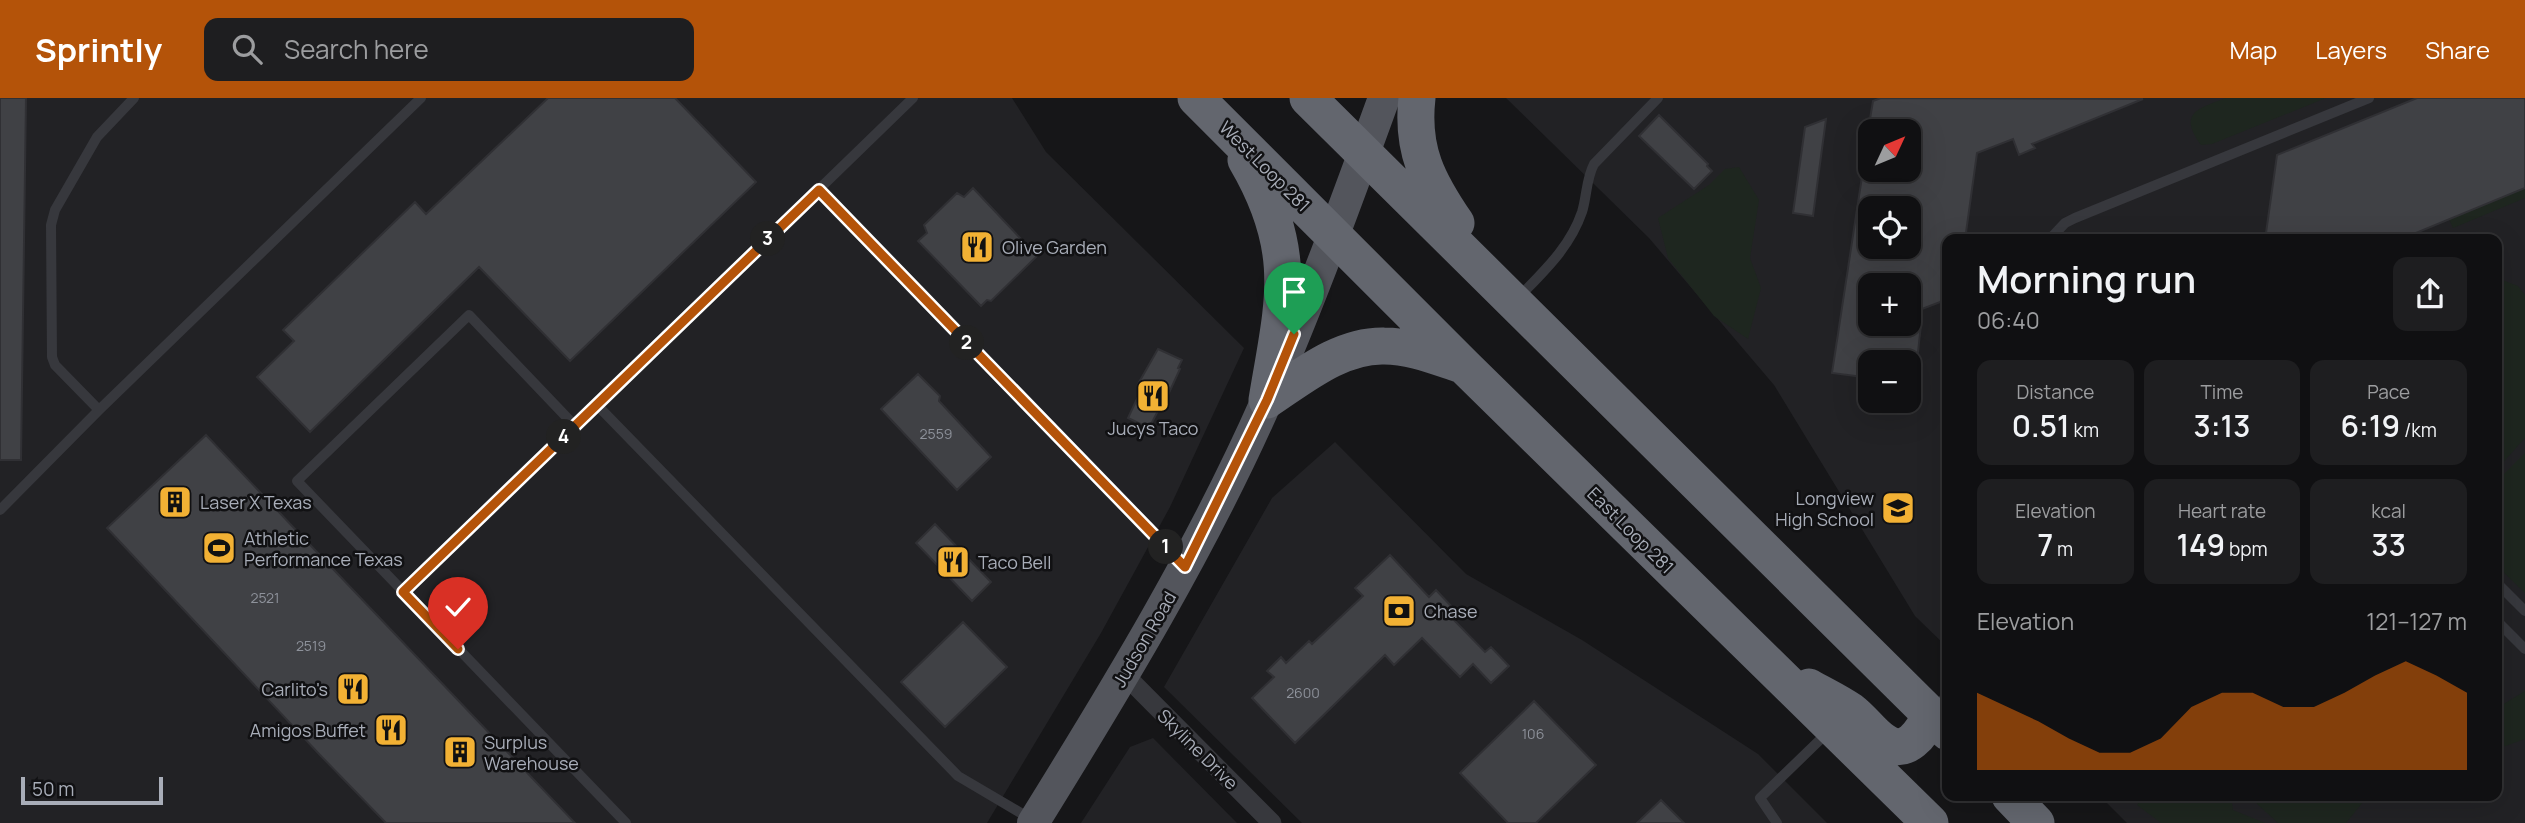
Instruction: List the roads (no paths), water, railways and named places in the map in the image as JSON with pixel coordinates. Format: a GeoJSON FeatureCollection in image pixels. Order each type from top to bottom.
{"type":"FeatureCollection","features":[{"type":"Feature","properties":{"kind":"highway","name":"West Loop 281"},"geometry":{"type":"LineString","coordinates":[[1196,98],[1335,235]]}},
{"type":"Feature","properties":{"kind":"highway"},"geometry":{"type":"LineString","coordinates":[[1308,98],[1942,714],[1910,743],[1903,747],[1889,745],[1853,713],[1762,660]]}},
{"type":"Feature","properties":{"kind":"highway"},"geometry":{"type":"LineString","coordinates":[[1417,98],[1418,145],[1429,181],[1505,292]]}},
{"type":"Feature","properties":{"kind":"highway"},"geometry":{"type":"LineString","coordinates":[[1228,129],[1271,211],[1282,250],[1283,288],[1267,400]]}},
{"type":"Feature","properties":{"kind":"highway","name":"East Loop 281"},"geometry":{"type":"LineString","coordinates":[[1335,235],[1464,366],[1930,823]]}},
{"type":"Feature","properties":{"kind":"highway"},"geometry":{"type":"LineString","coordinates":[[1267,400],[1325,362],[1367,347],[1400,348],[1464,366]]}},
{"type":"Feature","properties":{"kind":"highway"},"geometry":{"type":"LineString","coordinates":[[2015,801],[2036,823]]}},
{"type":"Feature","properties":{"kind":"main road","name":"Judson Road"},"geometry":{"type":"LineString","coordinates":[[1033,822],[1124,674],[1185,567],[1267,400],[1335,235],[1384,98]]}},
{"type":"Feature","properties":{"kind":"street","name":"Skyline Drive"},"geometry":{"type":"LineString","coordinates":[[1124,674],[1272,823]]}},
{"type":"Feature","properties":{"kind":"lane"},"geometry":{"type":"LineString","coordinates":[[99,410],[55,365],[52,356],[51,225],[55,210],[97,137],[134,98]]}},
{"type":"Feature","properties":{"kind":"lane"},"geometry":{"type":"LineString","coordinates":[[0,510],[99,410],[421,98]]}},
{"type":"Feature","properties":{"kind":"lane"},"geometry":{"type":"LineString","coordinates":[[403,592],[913,98]]}},
{"type":"Feature","properties":{"kind":"lane"},"geometry":{"type":"LineString","coordinates":[[1505,292],[1558,256],[1582,212],[1589,174],[1594,164],[1658,98]]}},
{"type":"Feature","properties":{"kind":"lane"},"geometry":{"type":"LineString","coordinates":[[2055,234],[2065,223],[2075,218],[2369,98]]}},
{"type":"Feature","properties":{"kind":"lane"},"geometry":{"type":"LineString","coordinates":[[819,190],[1185,567]]}},
{"type":"Feature","properties":{"kind":"lane"},"geometry":{"type":"LineString","coordinates":[[575,426],[469,315],[297,481],[626,823]]}},
{"type":"Feature","properties":{"kind":"lane"},"geometry":{"type":"LineString","coordinates":[[597,405],[958,776],[1033,822]]}},
{"type":"Feature","properties":{"kind":"lane"},"geometry":{"type":"LineString","coordinates":[[2502,588],[2525,611]]}},
{"type":"Feature","properties":{"kind":"lane"},"geometry":{"type":"LineString","coordinates":[[2502,626],[2525,649]]}},
{"type":"Feature","properties":{"kind":"lane"},"geometry":{"type":"LineString","coordinates":[[1777,823],[1760,798],[1832,729]]}},
{"type":"Feature","properties":{"kind":"place","name":"Olive Garden"},"geometry":{"type":"Point","coordinates":[977,247]}},
{"type":"Feature","properties":{"kind":"place","name":"Jucys Taco"},"geometry":{"type":"Point","coordinates":[1153,396]}},
{"type":"Feature","properties":{"kind":"place","name":"Laser X Texas"},"geometry":{"type":"Point","coordinates":[175,502]}},
{"type":"Feature","properties":{"kind":"place","name":"Longview High School"},"geometry":{"type":"Point","coordinates":[1898,508]}},
{"type":"Feature","properties":{"kind":"place","name":"Athletic Performance Texas"},"geometry":{"type":"Point","coordinates":[219,548]}},
{"type":"Feature","properties":{"kind":"place","name":"Taco Bell"},"geometry":{"type":"Point","coordinates":[953,562]}},
{"type":"Feature","properties":{"kind":"place","name":"Chase"},"geometry":{"type":"Point","coordinates":[1399,611]}},
{"type":"Feature","properties":{"kind":"place","name":"Carlito's"},"geometry":{"type":"Point","coordinates":[353,689]}},
{"type":"Feature","properties":{"kind":"place","name":"Amigos Buffet"},"geometry":{"type":"Point","coordinates":[391,730]}},
{"type":"Feature","properties":{"kind":"place","name":"Surplus Warehouse"},"geometry":{"type":"Point","coordinates":[460,752]}}]}
